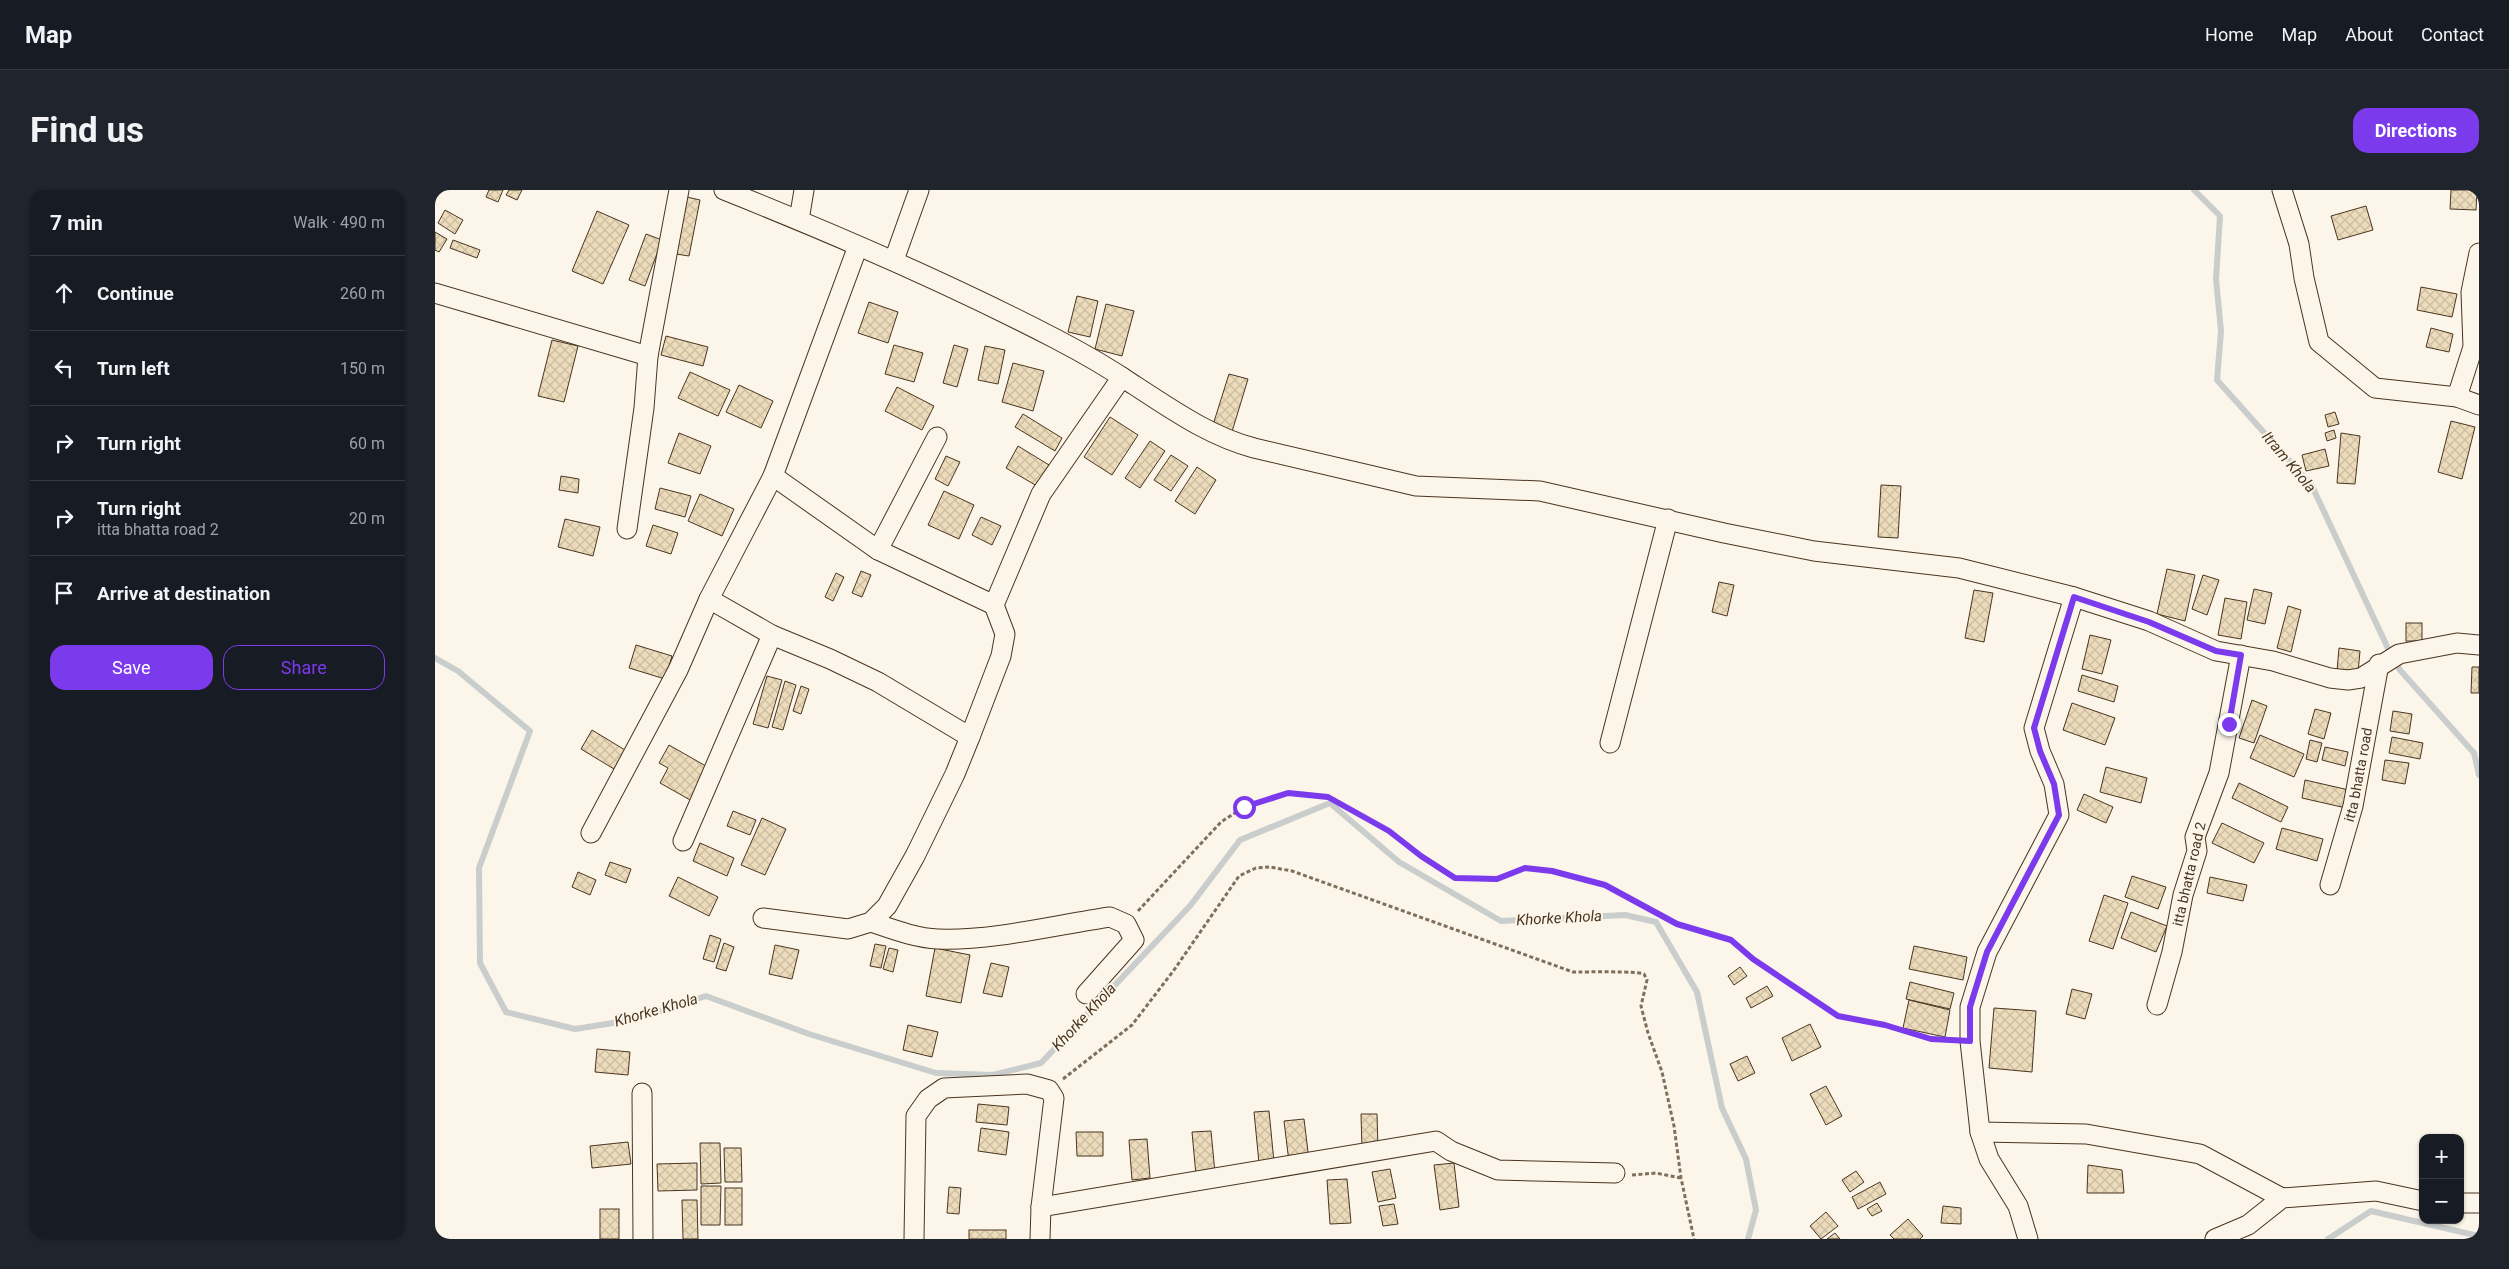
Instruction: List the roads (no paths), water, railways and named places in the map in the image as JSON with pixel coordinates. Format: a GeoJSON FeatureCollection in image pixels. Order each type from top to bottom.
{"type":"FeatureCollection","features":[{"type":"Feature","properties":{"kind":"street"},"geometry":{"type":"LineString","coordinates":[[627,529],[644,408],[648,356],[679,190]]}},
{"type":"Feature","properties":{"kind":"street"},"geometry":{"type":"LineString","coordinates":[[724,190],[894,260],[1057,340],[1121,376],[1194,424],[1228,441],[1254,448],[1416,486],[1540,491],[1724,533],[1814,550],[1959,568],[2074,597],[2149,622],[2216,651],[2273,662],[2330,678],[2348,680],[2361,678],[2379,664],[2399,654],[2457,643],[2479,645]]}},
{"type":"Feature","properties":{"kind":"street"},"geometry":{"type":"LineString","coordinates":[[799,220],[804,190]]}},
{"type":"Feature","properties":{"kind":"street"},"geometry":{"type":"LineString","coordinates":[[894,260],[919,190]]}},
{"type":"Feature","properties":{"kind":"street"},"geometry":{"type":"LineString","coordinates":[[2282,190],[2299,244],[2304,278],[2319,342],[2375,388],[2457,397],[2479,405]]}},
{"type":"Feature","properties":{"kind":"street"},"geometry":{"type":"LineString","coordinates":[[591,833],[678,670],[709,599],[773,476],[857,246]]}},
{"type":"Feature","properties":{"kind":"street"},"geometry":{"type":"LineString","coordinates":[[2457,397],[2473,347],[2471,292],[2479,253]]}},
{"type":"Feature","properties":{"kind":"street"},"geometry":{"type":"LineString","coordinates":[[435,293],[648,356]]}},
{"type":"Feature","properties":{"kind":"street"},"geometry":{"type":"LineString","coordinates":[[763,918],[848,929],[871,922],[887,906],[915,856],[955,774],[1001,656],[1005,634],[994,605],[1041,494],[1121,376]]}},
{"type":"Feature","properties":{"kind":"street"},"geometry":{"type":"LineString","coordinates":[[878,550],[937,437]]}},
{"type":"Feature","properties":{"kind":"street"},"geometry":{"type":"LineString","coordinates":[[773,476],[878,550],[994,605]]}},
{"type":"Feature","properties":{"kind":"street"},"geometry":{"type":"LineString","coordinates":[[1610,743],[1667,519]]}},
{"type":"Feature","properties":{"kind":"street"},"geometry":{"type":"LineString","coordinates":[[2028,1239],[2018,1206],[1989,1159],[1980,1132],[1970,1041],[1970,1007],[1987,952],[2059,815],[2054,784],[2040,751],[2034,728],[2074,597]]}},
{"type":"Feature","properties":{"kind":"street"},"geometry":{"type":"LineString","coordinates":[[709,599],[772,635],[830,659],[878,682],[970,737]]}},
{"type":"Feature","properties":{"kind":"street"},"geometry":{"type":"LineString","coordinates":[[683,841],[772,635]]}},
{"type":"Feature","properties":{"kind":"street","name":"itta bhatta road 2"},"geometry":{"type":"LineString","coordinates":[[2157,1005],[2172,952],[2183,895],[2197,851],[2195,837],[2219,773],[2241,655]]}},
{"type":"Feature","properties":{"kind":"street","name":"itta bhatta road"},"geometry":{"type":"LineString","coordinates":[[2330,885],[2353,806],[2379,664]]}},
{"type":"Feature","properties":{"kind":"street"},"geometry":{"type":"LineString","coordinates":[[871,922],[899,931],[937,939],[975,938],[1110,917],[1126,924],[1134,940],[1086,994]]}},
{"type":"Feature","properties":{"kind":"street"},"geometry":{"type":"LineString","coordinates":[[915,1239],[916,1116],[928,1099],[944,1088],[1027,1084],[1049,1090],[1054,1098],[1041,1207],[1040,1239]]}},
{"type":"Feature","properties":{"kind":"street"},"geometry":{"type":"LineString","coordinates":[[642,1093],[643,1239]]}},
{"type":"Feature","properties":{"kind":"street"},"geometry":{"type":"LineString","coordinates":[[1980,1132],[2086,1134],[2200,1154],[2282,1198],[2375,1191],[2419,1200]]}},
{"type":"Feature","properties":{"kind":"street"},"geometry":{"type":"LineString","coordinates":[[1041,1207],[1436,1141],[1451,1151],[1497,1170],[1615,1173]]}},
{"type":"Feature","properties":{"kind":"street"},"geometry":{"type":"LineString","coordinates":[[2215,1239],[2248,1225],[2282,1198]]}},
{"type":"Feature","properties":{"kind":"street"},"geometry":{"type":"LineString","coordinates":[[2464,1203],[2479,1203]]}},
{"type":"Feature","properties":{"kind":"waterway","name":"Itram Khola"},"geometry":{"type":"LineString","coordinates":[[2194,190],[2220,216],[2216,279],[2221,331],[2217,380],[2312,486],[2392,657],[2400,670],[2474,753],[2479,775]]}},
{"type":"Feature","properties":{"kind":"waterway","name":"Khorke Khola"},"geometry":{"type":"LineString","coordinates":[[435,658],[458,671],[530,731],[479,868],[480,963],[506,1012],[575,1029],[632,1020],[706,996],[809,1034],[936,1073],[993,1075],[1041,1063],[1190,906],[1240,840],[1330,803],[1399,862],[1501,921],[1625,915],[1656,922],[1697,992],[1722,1108],[1746,1159],[1756,1210],[1748,1239]]}},
{"type":"Feature","properties":{"kind":"waterway","name":"Khorke Khola"},"geometry":{"type":"LineString","coordinates":[[2328,1239],[2371,1211],[2479,1236]]}}]}
